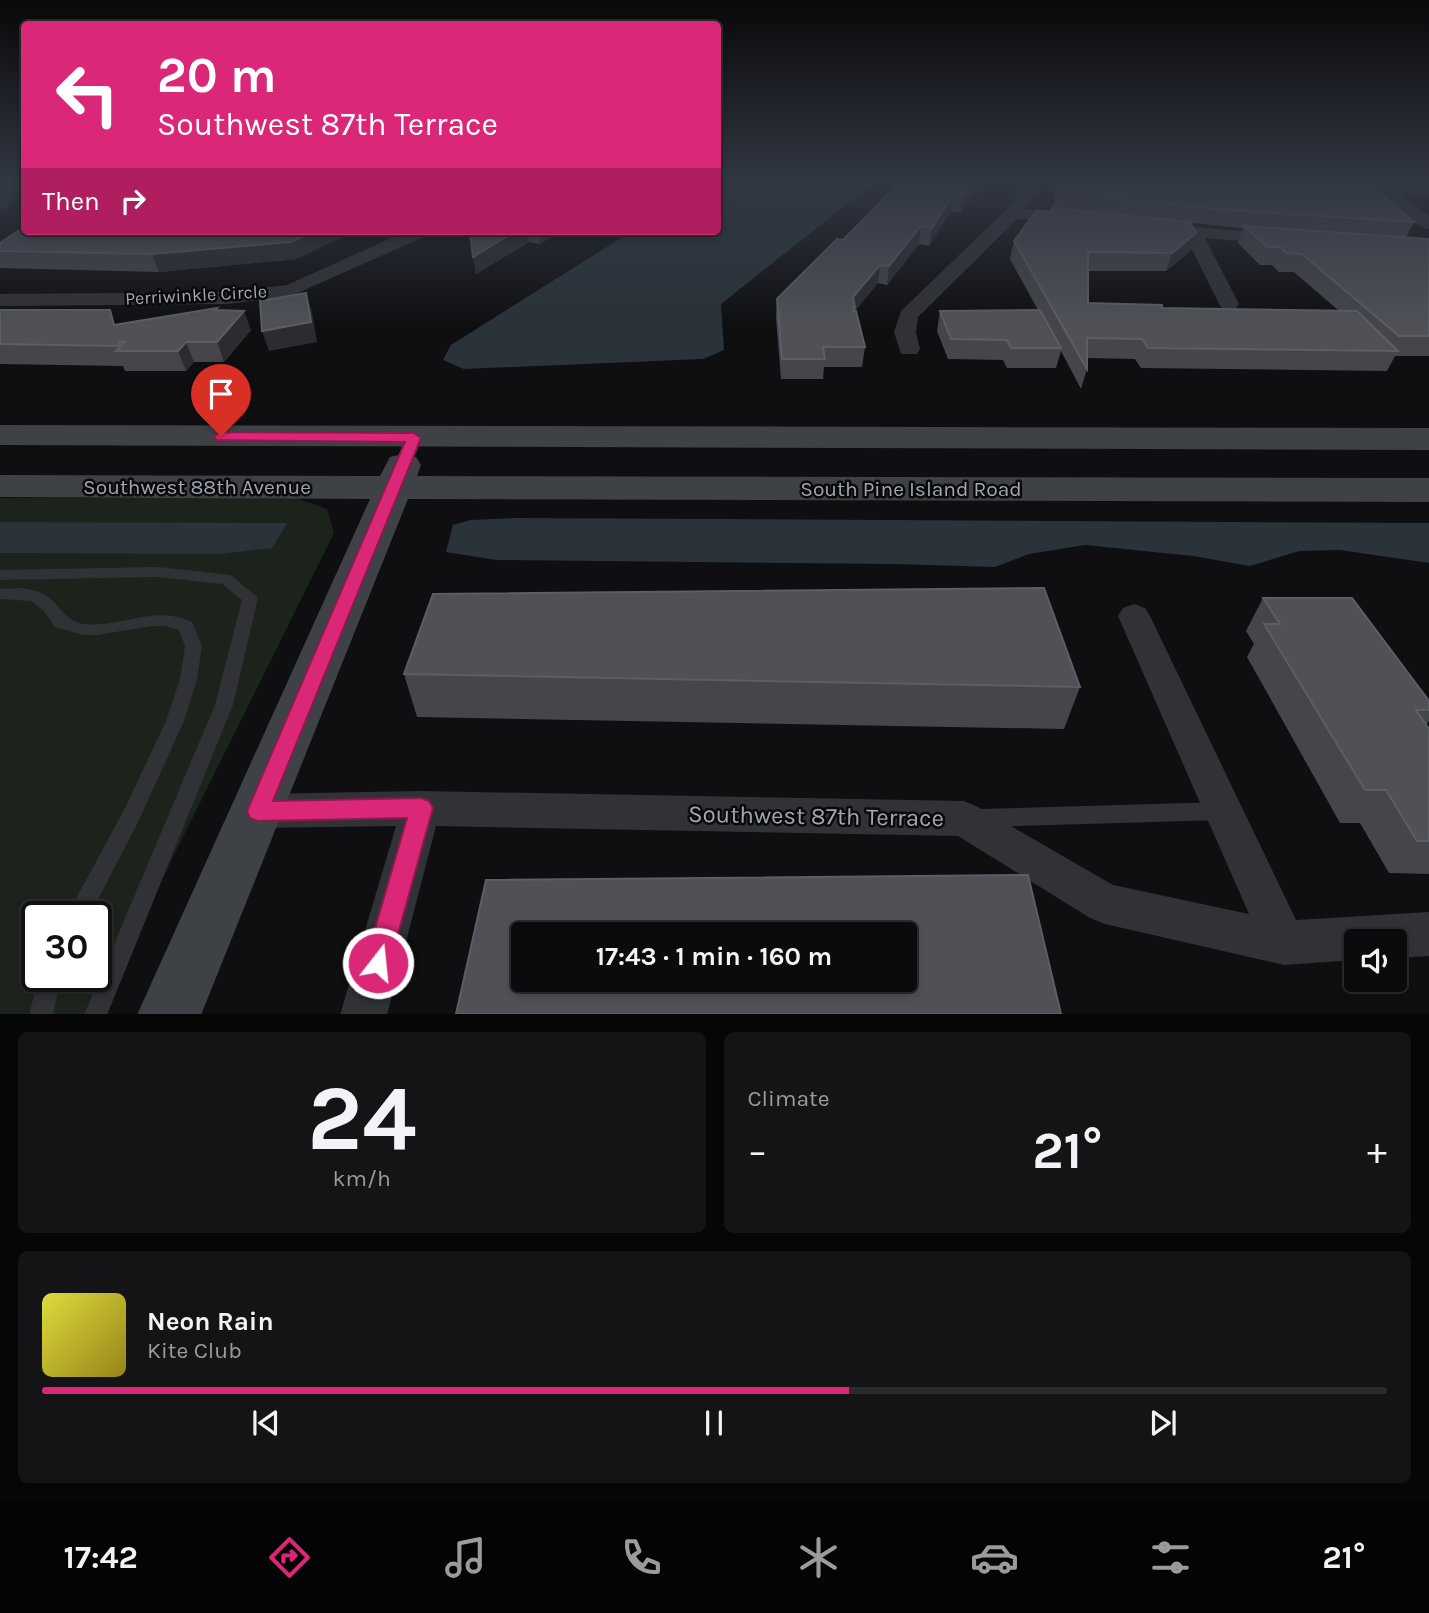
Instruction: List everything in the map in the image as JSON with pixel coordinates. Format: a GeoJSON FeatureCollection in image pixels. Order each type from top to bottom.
{"type":"FeatureCollection","features":[{"type":"Feature","properties":{"kind":"main road"},"geometry":{"type":"LineString","coordinates":[[0,435],[1429,439]]}},
{"type":"Feature","properties":{"kind":"main road"},"geometry":{"type":"LineString","coordinates":[[169,1014],[258,811],[414,438]]}},
{"type":"Feature","properties":{"kind":"main road","name":"Southwest 88th Avenue"},"geometry":{"type":"LineString","coordinates":[[0,486],[394,487]]}},
{"type":"Feature","properties":{"kind":"main road","name":"South Pine Island Road"},"geometry":{"type":"LineString","coordinates":[[394,487],[1429,490]]}},
{"type":"Feature","properties":{"kind":"street"},"geometry":{"type":"LineString","coordinates":[[909,349],[905,332],[908,315],[994,231]]}},
{"type":"Feature","properties":{"kind":"street"},"geometry":{"type":"LineString","coordinates":[[1185,231],[1300,241]]}},
{"type":"Feature","properties":{"kind":"street"},"geometry":{"type":"LineString","coordinates":[[1192,232],[1229,304]]}},
{"type":"Feature","properties":{"kind":"street","name":"Perriwinkle Circle"},"geometry":{"type":"LineString","coordinates":[[0,300],[227,298],[291,290],[413,235]]}},
{"type":"Feature","properties":{"kind":"street"},"geometry":{"type":"LineString","coordinates":[[1134,616],[1284,943]]}},
{"type":"Feature","properties":{"kind":"street"},"geometry":{"type":"LineString","coordinates":[[363,1014],[421,808]]}},
{"type":"Feature","properties":{"kind":"street","name":"Southwest 87th Terrace"},"geometry":{"type":"LineString","coordinates":[[258,811],[421,808],[964,819],[1105,904],[1284,943],[1429,934]]}},
{"type":"Feature","properties":{"kind":"lane"},"geometry":{"type":"LineString","coordinates":[[0,575],[158,572],[226,579],[250,598],[224,705],[94,1014]]}},
{"type":"Feature","properties":{"kind":"lane"},"geometry":{"type":"LineString","coordinates":[[0,594],[31,593],[49,604],[61,623],[85,630],[157,620],[184,624],[193,633],[195,654],[175,722],[145,791],[86,901]]}},
{"type":"Feature","properties":{"kind":"lane"},"geometry":{"type":"LineString","coordinates":[[964,819],[1223,811]]}},
{"type":"Feature","properties":{"kind":"lane"},"geometry":{"type":"LineString","coordinates":[[41,1014],[46,992]]}},
{"type":"Feature","properties":{"kind":"shaded area"},"geometry":{"type":"Polygon","coordinates":[[[812,231],[721,304],[724,350],[703,359],[464,369],[443,360],[451,345],[626,235],[812,231]]]}},
{"type":"Feature","properties":{"kind":"shaded area"},"geometry":{"type":"Polygon","coordinates":[[[0,498],[296,498],[327,509],[334,533],[112,980],[112,901],[21,901],[21,992],[106,992],[95,1014],[0,1014],[0,498]]]}},
{"type":"Feature","properties":{"kind":"shaded area"},"geometry":{"type":"Polygon","coordinates":[[[516,518],[1429,523],[1429,563],[1340,550],[1299,551],[1250,566],[1193,556],[1085,545],[1029,554],[995,567],[496,560],[446,552],[453,525],[471,520],[516,518]]]}},
{"type":"Feature","properties":{"kind":"shaded area"},"geometry":{"type":"Polygon","coordinates":[[[0,522],[287,523],[272,548],[220,554],[0,553],[0,522]]]}},
{"type":"Feature","properties":{"kind":"building"},"geometry":{"type":"Polygon","coordinates":[[[18,231],[21,231],[21,235],[306,235],[291,242],[152,254],[0,251],[0,243],[18,231]]]}},
{"type":"Feature","properties":{"kind":"building"},"geometry":{"type":"Polygon","coordinates":[[[852,231],[917,231],[889,266],[880,265],[853,297],[853,311],[856,311],[865,347],[823,347],[825,359],[782,359],[777,299],[837,239],[843,240],[852,231]]]}},
{"type":"Feature","properties":{"kind":"building"},"geometry":{"type":"Polygon","coordinates":[[[1021,231],[1195,231],[1172,253],[1088,252],[1088,303],[1162,305],[1162,308],[1357,311],[1398,351],[1148,348],[1142,339],[1087,338],[1087,369],[1014,241],[1021,231]]]}},
{"type":"Feature","properties":{"kind":"building"},"geometry":{"type":"Polygon","coordinates":[[[1250,231],[1320,231],[1429,239],[1429,336],[1399,336],[1302,254],[1286,253],[1280,247],[1267,247],[1250,231]]]}},
{"type":"Feature","properties":{"kind":"building"},"geometry":{"type":"Polygon","coordinates":[[[470,235],[509,235],[473,257],[470,235]]]}},
{"type":"Feature","properties":{"kind":"building"},"geometry":{"type":"Polygon","coordinates":[[[306,293],[311,322],[262,331],[260,301],[306,293]]]}},
{"type":"Feature","properties":{"kind":"building"},"geometry":{"type":"Polygon","coordinates":[[[217,308],[215,310],[244,311],[217,342],[186,342],[178,351],[116,351],[125,342],[119,342],[120,346],[0,344],[0,310],[110,310],[114,325],[217,308]]]}},
{"type":"Feature","properties":{"kind":"building"},"geometry":{"type":"Polygon","coordinates":[[[1040,310],[1061,348],[1011,348],[1007,340],[951,339],[940,311],[1040,310]]]}},
{"type":"Feature","properties":{"kind":"building"},"geometry":{"type":"Polygon","coordinates":[[[1044,588],[1080,687],[404,674],[433,594],[1044,588]]]}},
{"type":"Feature","properties":{"kind":"building"},"geometry":{"type":"Polygon","coordinates":[[[1263,598],[1352,598],[1429,701],[1429,710],[1416,710],[1429,729],[1429,841],[1417,841],[1386,790],[1365,790],[1264,624],[1280,624],[1263,598]]]}},
{"type":"Feature","properties":{"kind":"building"},"geometry":{"type":"Polygon","coordinates":[[[1028,875],[1061,1014],[456,1014],[486,880],[1028,875]]]}},
{"type":"Feature","properties":{"kind":"route"},"geometry":{"type":"LineString","coordinates":[[221,436],[414,438],[258,811],[421,808],[378,963]]}}]}
